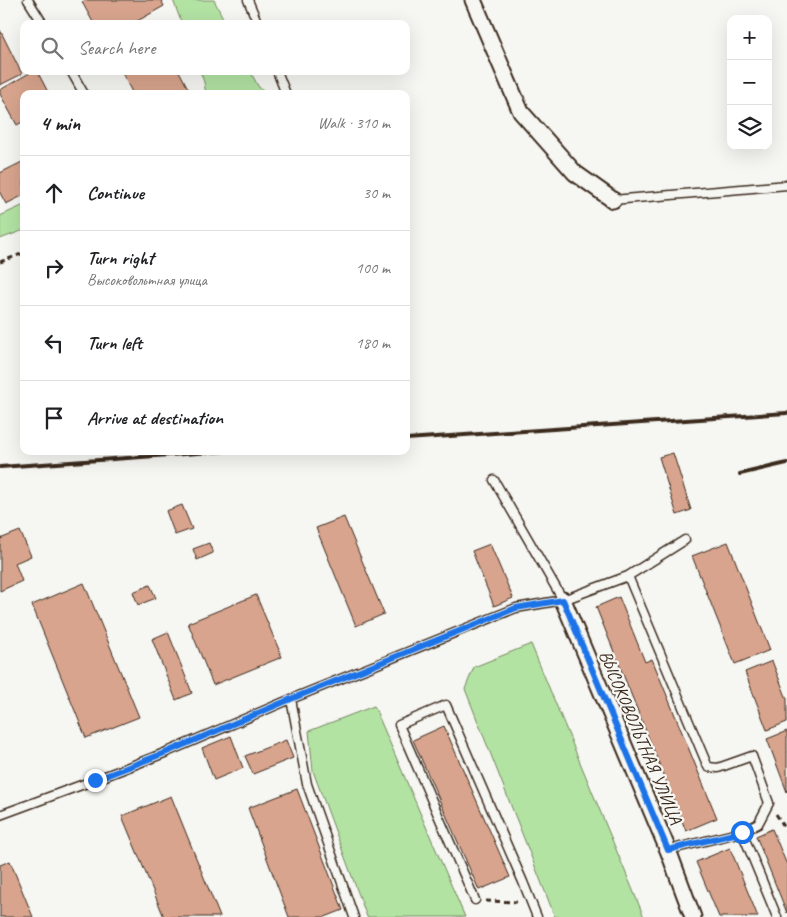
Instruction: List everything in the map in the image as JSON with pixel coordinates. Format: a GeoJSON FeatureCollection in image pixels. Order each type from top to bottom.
{"type":"FeatureCollection","features":[{"type":"Feature","properties":{"kind":"street"},"geometry":{"type":"LineString","coordinates":[[473,0],[520,112],[575,173],[612,200]]}},
{"type":"Feature","properties":{"kind":"street","name":"ВЫСОКОВОЛЬТНАЯ УЛИЦА"},"geometry":{"type":"LineString","coordinates":[[563,600],[668,850],[693,917]]}},
{"type":"Feature","properties":{"kind":"lane"},"geometry":{"type":"LineString","coordinates":[[28,0],[40,20]]}},
{"type":"Feature","properties":{"kind":"lane"},"geometry":{"type":"LineString","coordinates":[[248,0],[256,20]]}},
{"type":"Feature","properties":{"kind":"lane"},"geometry":{"type":"LineString","coordinates":[[73,75],[82,90]]}},
{"type":"Feature","properties":{"kind":"lane"},"geometry":{"type":"LineString","coordinates":[[278,75],[284,90]]}},
{"type":"Feature","properties":{"kind":"lane"},"geometry":{"type":"LineString","coordinates":[[612,200],[787,185]]}},
{"type":"Feature","properties":{"kind":"lane"},"geometry":{"type":"LineString","coordinates":[[494,480],[563,600]]}},
{"type":"Feature","properties":{"kind":"lane"},"geometry":{"type":"LineString","coordinates":[[0,815],[167,752],[291,699],[516,608],[563,600],[628,576],[685,540]]}},
{"type":"Feature","properties":{"kind":"lane"},"geometry":{"type":"LineString","coordinates":[[628,576],[708,767],[718,768],[752,756],[769,803],[758,824],[742,832],[668,850]]}},
{"type":"Feature","properties":{"kind":"lane"},"geometry":{"type":"LineString","coordinates":[[291,699],[307,784],[354,917]]}},
{"type":"Feature","properties":{"kind":"lane"},"geometry":{"type":"LineString","coordinates":[[475,900],[399,725],[446,705],[536,917]]}},
{"type":"Feature","properties":{"kind":"lane"},"geometry":{"type":"LineString","coordinates":[[742,832],[777,917]]}},
{"type":"Feature","properties":{"kind":"path"},"geometry":{"type":"LineString","coordinates":[[0,262],[20,254]]}},
{"type":"Feature","properties":{"kind":"path"},"geometry":{"type":"LineString","coordinates":[[475,900],[531,903]]}},
{"type":"Feature","properties":{"kind":"green space"},"geometry":{"type":"Polygon","coordinates":[[[173,0],[214,0],[224,20],[180,20],[173,0]]]}},
{"type":"Feature","properties":{"kind":"green space"},"geometry":{"type":"Polygon","coordinates":[[[201,75],[252,75],[262,90],[205,90],[201,75]]]}},
{"type":"Feature","properties":{"kind":"green space"},"geometry":{"type":"Polygon","coordinates":[[[20,207],[20,232],[0,239],[0,216],[20,207]]]}},
{"type":"Feature","properties":{"kind":"green space"},"geometry":{"type":"Polygon","coordinates":[[[531,644],[644,917],[555,917],[465,689],[474,667],[531,644]]]}},
{"type":"Feature","properties":{"kind":"green space"},"geometry":{"type":"Polygon","coordinates":[[[374,706],[465,917],[367,917],[313,771],[309,731],[374,706]]]}},
{"type":"Feature","properties":{"kind":"building"},"geometry":{"type":"Polygon","coordinates":[[[86,0],[161,0],[164,6],[139,20],[92,20],[82,2],[86,0]]]}},
{"type":"Feature","properties":{"kind":"building"},"geometry":{"type":"Polygon","coordinates":[[[0,30],[20,70],[20,75],[0,85],[0,30]]]}},
{"type":"Feature","properties":{"kind":"building"},"geometry":{"type":"Polygon","coordinates":[[[26,75],[39,75],[47,90],[20,90],[20,123],[17,125],[0,94],[0,90],[26,75]]]}},
{"type":"Feature","properties":{"kind":"building"},"geometry":{"type":"Polygon","coordinates":[[[123,75],[181,75],[189,90],[131,90],[123,75]]]}},
{"type":"Feature","properties":{"kind":"building"},"geometry":{"type":"Polygon","coordinates":[[[20,163],[20,197],[6,204],[0,193],[0,173],[20,163]]]}},
{"type":"Feature","properties":{"kind":"building"},"geometry":{"type":"Polygon","coordinates":[[[673,453],[691,510],[677,515],[659,457],[673,453]]]}},
{"type":"Feature","properties":{"kind":"building"},"geometry":{"type":"Polygon","coordinates":[[[182,505],[192,529],[175,535],[166,511],[182,505]]]}},
{"type":"Feature","properties":{"kind":"building"},"geometry":{"type":"Polygon","coordinates":[[[344,517],[384,614],[356,626],[316,528],[344,517]]]}},
{"type":"Feature","properties":{"kind":"building"},"geometry":{"type":"Polygon","coordinates":[[[20,531],[31,556],[15,563],[22,581],[0,591],[0,539],[20,531]]]}},
{"type":"Feature","properties":{"kind":"building"},"geometry":{"type":"Polygon","coordinates":[[[728,542],[770,650],[735,664],[692,556],[728,542]]]}},
{"type":"Feature","properties":{"kind":"building"},"geometry":{"type":"Polygon","coordinates":[[[209,543],[213,553],[197,560],[193,549],[209,543]]]}},
{"type":"Feature","properties":{"kind":"building"},"geometry":{"type":"Polygon","coordinates":[[[490,544],[513,598],[494,606],[472,551],[490,544]]]}},
{"type":"Feature","properties":{"kind":"building"},"geometry":{"type":"Polygon","coordinates":[[[84,583],[139,717],[86,738],[32,605],[84,583]]]}},
{"type":"Feature","properties":{"kind":"building"},"geometry":{"type":"Polygon","coordinates":[[[150,585],[156,598],[138,605],[133,592],[150,585]]]}},
{"type":"Feature","properties":{"kind":"building"},"geometry":{"type":"Polygon","coordinates":[[[256,595],[282,657],[213,685],[188,623],[256,595]]]}},
{"type":"Feature","properties":{"kind":"building"},"geometry":{"type":"Polygon","coordinates":[[[619,597],[645,662],[652,659],[717,818],[686,831],[596,607],[619,597]]]}},
{"type":"Feature","properties":{"kind":"building"},"geometry":{"type":"Polygon","coordinates":[[[168,632],[192,693],[176,700],[152,639],[168,632]]]}},
{"type":"Feature","properties":{"kind":"building"},"geometry":{"type":"Polygon","coordinates":[[[772,661],[787,699],[787,722],[767,730],[745,672],[772,661]]]}},
{"type":"Feature","properties":{"kind":"building"},"geometry":{"type":"Polygon","coordinates":[[[444,726],[510,877],[479,890],[413,740],[444,726]]]}},
{"type":"Feature","properties":{"kind":"building"},"geometry":{"type":"Polygon","coordinates":[[[787,731],[787,792],[767,739],[787,731]]]}},
{"type":"Feature","properties":{"kind":"building"},"geometry":{"type":"Polygon","coordinates":[[[231,736],[243,768],[214,780],[202,748],[231,736]]]}},
{"type":"Feature","properties":{"kind":"building"},"geometry":{"type":"Polygon","coordinates":[[[286,740],[293,758],[253,774],[245,756],[286,740]]]}},
{"type":"Feature","properties":{"kind":"building"},"geometry":{"type":"Polygon","coordinates":[[[297,789],[343,910],[325,917],[289,917],[248,808],[297,789]]]}},
{"type":"Feature","properties":{"kind":"building"},"geometry":{"type":"Polygon","coordinates":[[[171,796],[220,917],[164,917],[122,816],[171,796]]]}},
{"type":"Feature","properties":{"kind":"building"},"geometry":{"type":"Polygon","coordinates":[[[772,829],[787,865],[787,913],[756,836],[772,829]]]}},
{"type":"Feature","properties":{"kind":"building"},"geometry":{"type":"Polygon","coordinates":[[[730,848],[758,917],[719,917],[696,862],[730,848]]]}},
{"type":"Feature","properties":{"kind":"building"},"geometry":{"type":"Polygon","coordinates":[[[10,861],[33,917],[0,917],[0,865],[10,861]]]}},
{"type":"Feature","properties":{"kind":"railway"},"geometry":{"type":"LineString","coordinates":[[410,439],[787,413]]}},
{"type":"Feature","properties":{"kind":"railway"},"geometry":{"type":"LineString","coordinates":[[0,467],[170,455]]}},
{"type":"Feature","properties":{"kind":"railway"},"geometry":{"type":"LineString","coordinates":[[740,474],[787,463]]}},
{"type":"Feature","properties":{"kind":"route"},"geometry":{"type":"LineString","coordinates":[[95,780],[516,608],[563,600],[668,850],[742,832]]}}]}
